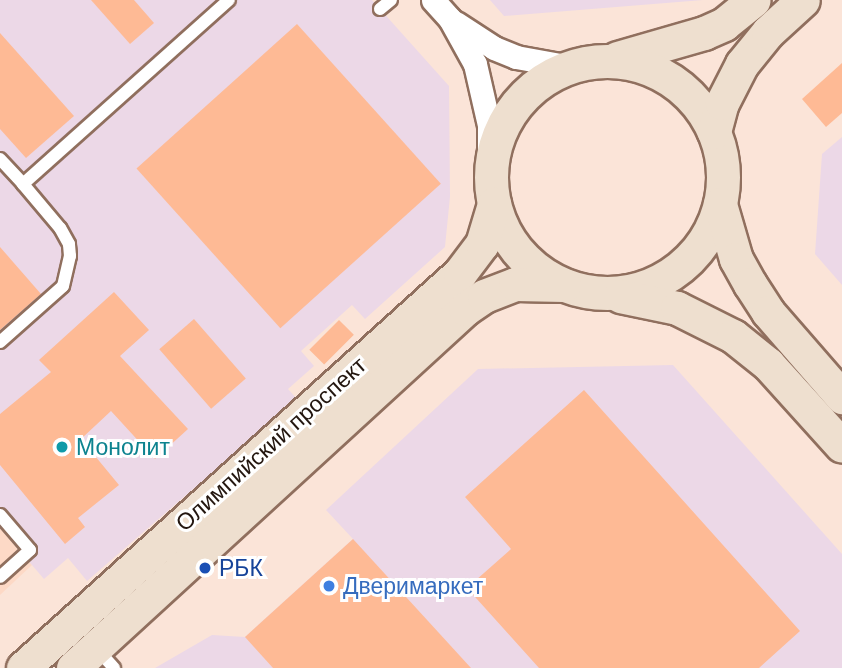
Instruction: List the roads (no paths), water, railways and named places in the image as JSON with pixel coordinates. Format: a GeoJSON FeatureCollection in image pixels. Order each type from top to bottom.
{"type":"FeatureCollection","features":[{"type":"Feature","properties":{"kind":"main road"},"geometry":{"type":"LineString","coordinates":[[754,0],[724,24],[704,33],[615,59],[571,67],[550,79],[522,104],[500,132],[489,166],[494,204],[521,253],[535,267],[564,285],[677,308],[733,336],[768,364],[842,446]]}},
{"type":"Feature","properties":{"kind":"main road"},"geometry":{"type":"LineString","coordinates":[[714,132],[722,103],[742,64],[768,32],[803,0]]}},
{"type":"Feature","properties":{"kind":"main road"},"geometry":{"type":"LineString","coordinates":[[614,295],[638,290],[678,267],[708,231],[720,204],[724,172],[714,132],[691,98],[676,83],[643,64],[615,59]]}},
{"type":"Feature","properties":{"kind":"main road","name":"Олимпийский проспект"},"geometry":{"type":"LineString","coordinates":[[23,668],[460,273],[482,244],[494,204]]}},
{"type":"Feature","properties":{"kind":"main road"},"geometry":{"type":"LineString","coordinates":[[720,204],[731,247],[750,284],[768,312],[842,397]]}},
{"type":"Feature","properties":{"kind":"main road","name":"Олимпийский проспект"},"geometry":{"type":"LineString","coordinates":[[94,661],[465,309],[484,296],[514,284],[564,285]]}},
{"type":"Feature","properties":{"kind":"street"},"geometry":{"type":"LineString","coordinates":[[433,0],[450,19],[475,64],[484,93],[489,125],[489,166]]}},
{"type":"Feature","properties":{"kind":"street"},"geometry":{"type":"LineString","coordinates":[[450,19],[494,48],[516,57],[571,67]]}},
{"type":"Feature","properties":{"kind":"lane"},"geometry":{"type":"LineString","coordinates":[[23,184],[229,0]]}},
{"type":"Feature","properties":{"kind":"lane"},"geometry":{"type":"LineString","coordinates":[[380,9],[391,0]]}},
{"type":"Feature","properties":{"kind":"lane"},"geometry":{"type":"LineString","coordinates":[[0,159],[60,228],[69,244],[70,256],[63,285],[0,342]]}},
{"type":"Feature","properties":{"kind":"lane"},"geometry":{"type":"LineString","coordinates":[[0,515],[30,550],[0,577]]}},
{"type":"Feature","properties":{"kind":"place","name":"Монолит"},"geometry":{"type":"Point","coordinates":[62,447]}},
{"type":"Feature","properties":{"kind":"place","name":"РБК"},"geometry":{"type":"Point","coordinates":[205,568]}},
{"type":"Feature","properties":{"kind":"place","name":"Дверимаркет"},"geometry":{"type":"Point","coordinates":[329,586]}}]}
